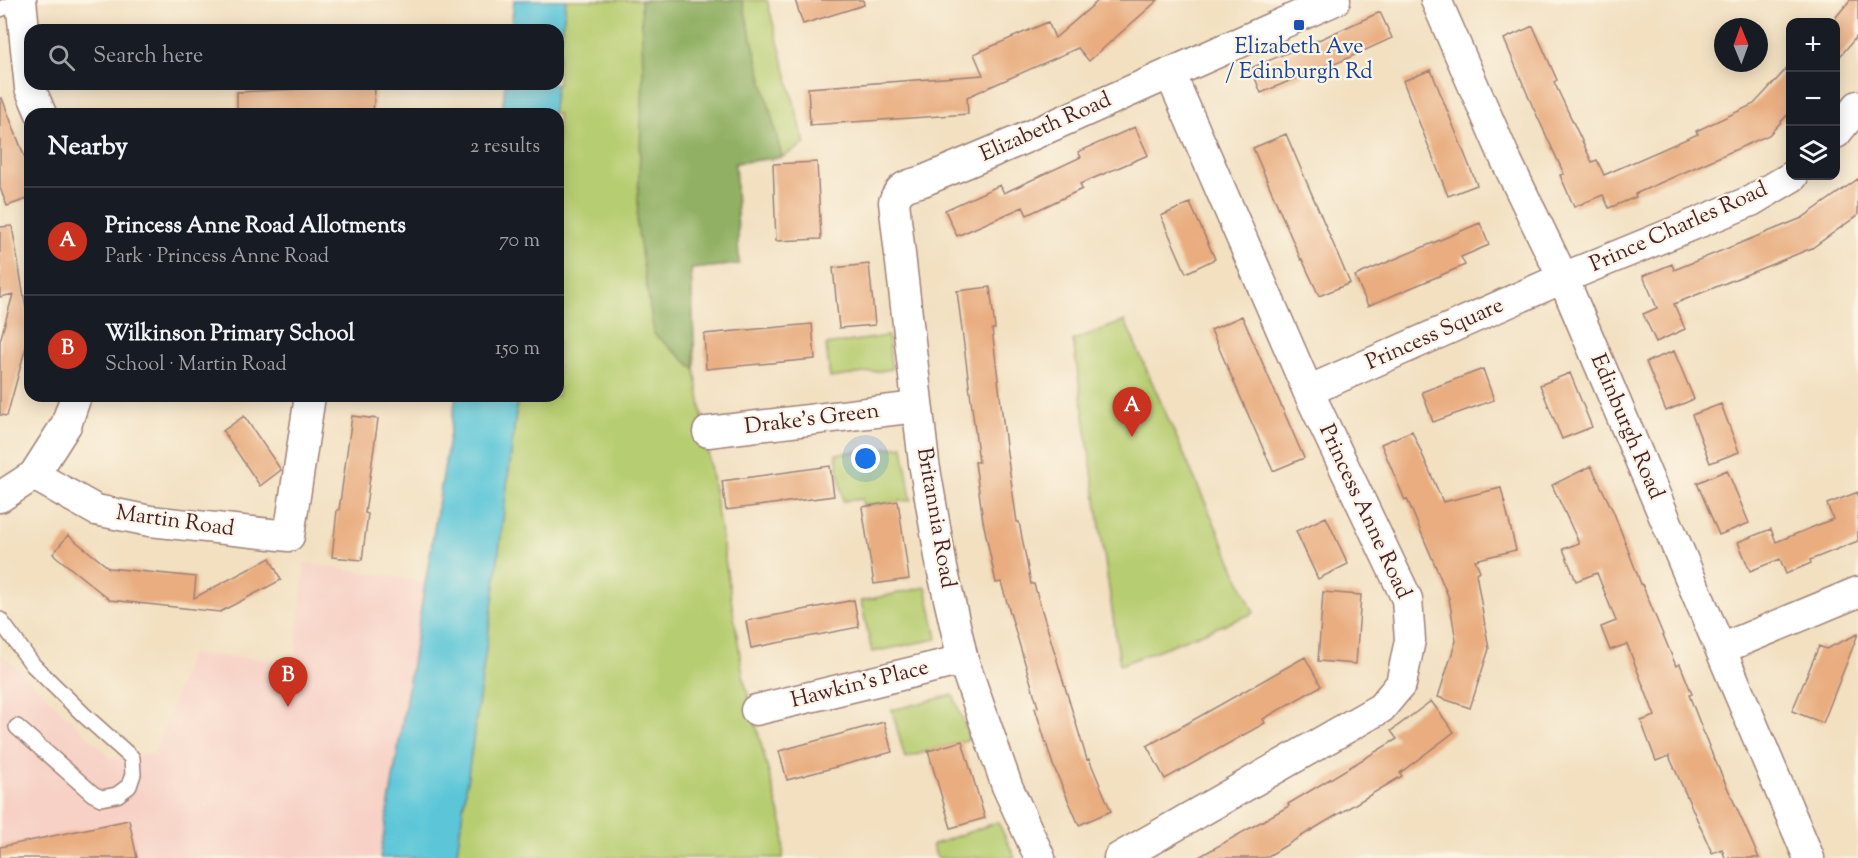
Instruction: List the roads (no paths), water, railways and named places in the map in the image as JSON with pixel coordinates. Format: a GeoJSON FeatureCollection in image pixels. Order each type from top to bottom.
{"type":"FeatureCollection","features":[{"type":"Feature","properties":{"kind":"street"},"geometry":{"type":"LineString","coordinates":[[21,0],[24,29]]}},
{"type":"Feature","properties":{"kind":"street","name":"Elizabeth Road"},"geometry":{"type":"LineString","coordinates":[[923,181],[1335,0]]}},
{"type":"Feature","properties":{"kind":"street","name":"Edinburgh Road"},"geometry":{"type":"LineString","coordinates":[[1436,0],[1505,158],[1563,278],[1809,858]]}},
{"type":"Feature","properties":{"kind":"street","name":"Princess Anne Road"},"geometry":{"type":"LineString","coordinates":[[1119,858],[1381,708],[1401,684],[1410,640],[1407,599],[1308,391],[1170,73]]}},
{"type":"Feature","properties":{"kind":"street"},"geometry":{"type":"LineString","coordinates":[[31,90],[38,108]]}},
{"type":"Feature","properties":{"kind":"street"},"geometry":{"type":"LineString","coordinates":[[1840,128],[1858,106]]}},
{"type":"Feature","properties":{"kind":"street","name":"Prince Charles Road"},"geometry":{"type":"LineString","coordinates":[[1563,278],[1751,201],[1786,180]]}},
{"type":"Feature","properties":{"kind":"street","name":"Britannia Road"},"geometry":{"type":"LineString","coordinates":[[923,181],[897,192],[894,202],[917,407],[937,541],[963,660],[1007,786],[1040,858]]}},
{"type":"Feature","properties":{"kind":"street","name":"Princess Square"},"geometry":{"type":"LineString","coordinates":[[1308,391],[1563,278]]}},
{"type":"Feature","properties":{"kind":"street"},"geometry":{"type":"LineString","coordinates":[[0,497],[34,475],[66,425],[74,402]]}},
{"type":"Feature","properties":{"kind":"street","name":"Martin Road"},"geometry":{"type":"LineString","coordinates":[[34,475],[96,510],[150,521],[289,536],[309,402]]}},
{"type":"Feature","properties":{"kind":"street","name":"Drake's Green"},"geometry":{"type":"LineString","coordinates":[[708,432],[917,407]]}},
{"type":"Feature","properties":{"kind":"street"},"geometry":{"type":"LineString","coordinates":[[1721,649],[1858,592]]}},
{"type":"Feature","properties":{"kind":"street","name":"Hawkin's Place"},"geometry":{"type":"LineString","coordinates":[[756,710],[963,660]]}},
{"type":"Feature","properties":{"kind":"lane"},"geometry":{"type":"LineString","coordinates":[[0,9],[21,0]]}},
{"type":"Feature","properties":{"kind":"lane"},"geometry":{"type":"LineString","coordinates":[[0,621],[33,665],[132,758],[133,774],[129,786],[117,795],[102,798],[93,794],[17,728]]}},
{"type":"Feature","properties":{"kind":"water"},"geometry":{"type":"Polygon","coordinates":[[[514,0],[566,0],[563,24],[512,24],[514,0]]]}},
{"type":"Feature","properties":{"kind":"water"},"geometry":{"type":"Polygon","coordinates":[[[504,90],[555,90],[553,108],[503,108],[504,90]]]}},
{"type":"Feature","properties":{"kind":"water"},"geometry":{"type":"Polygon","coordinates":[[[455,402],[517,402],[493,600],[456,858],[380,858],[455,402]]]}},
{"type":"Feature","properties":{"kind":"place","name":"Elizabeth Ave / Edinburgh Rd"},"geometry":{"type":"Point","coordinates":[1299,25]}},
{"type":"Feature","properties":{"kind":"place","name":"Princess Anne Road Allotments"},"geometry":{"type":"Point","coordinates":[1132,437]}},
{"type":"Feature","properties":{"kind":"place","name":"Wilkinson Primary School"},"geometry":{"type":"Point","coordinates":[288,707]}}]}
